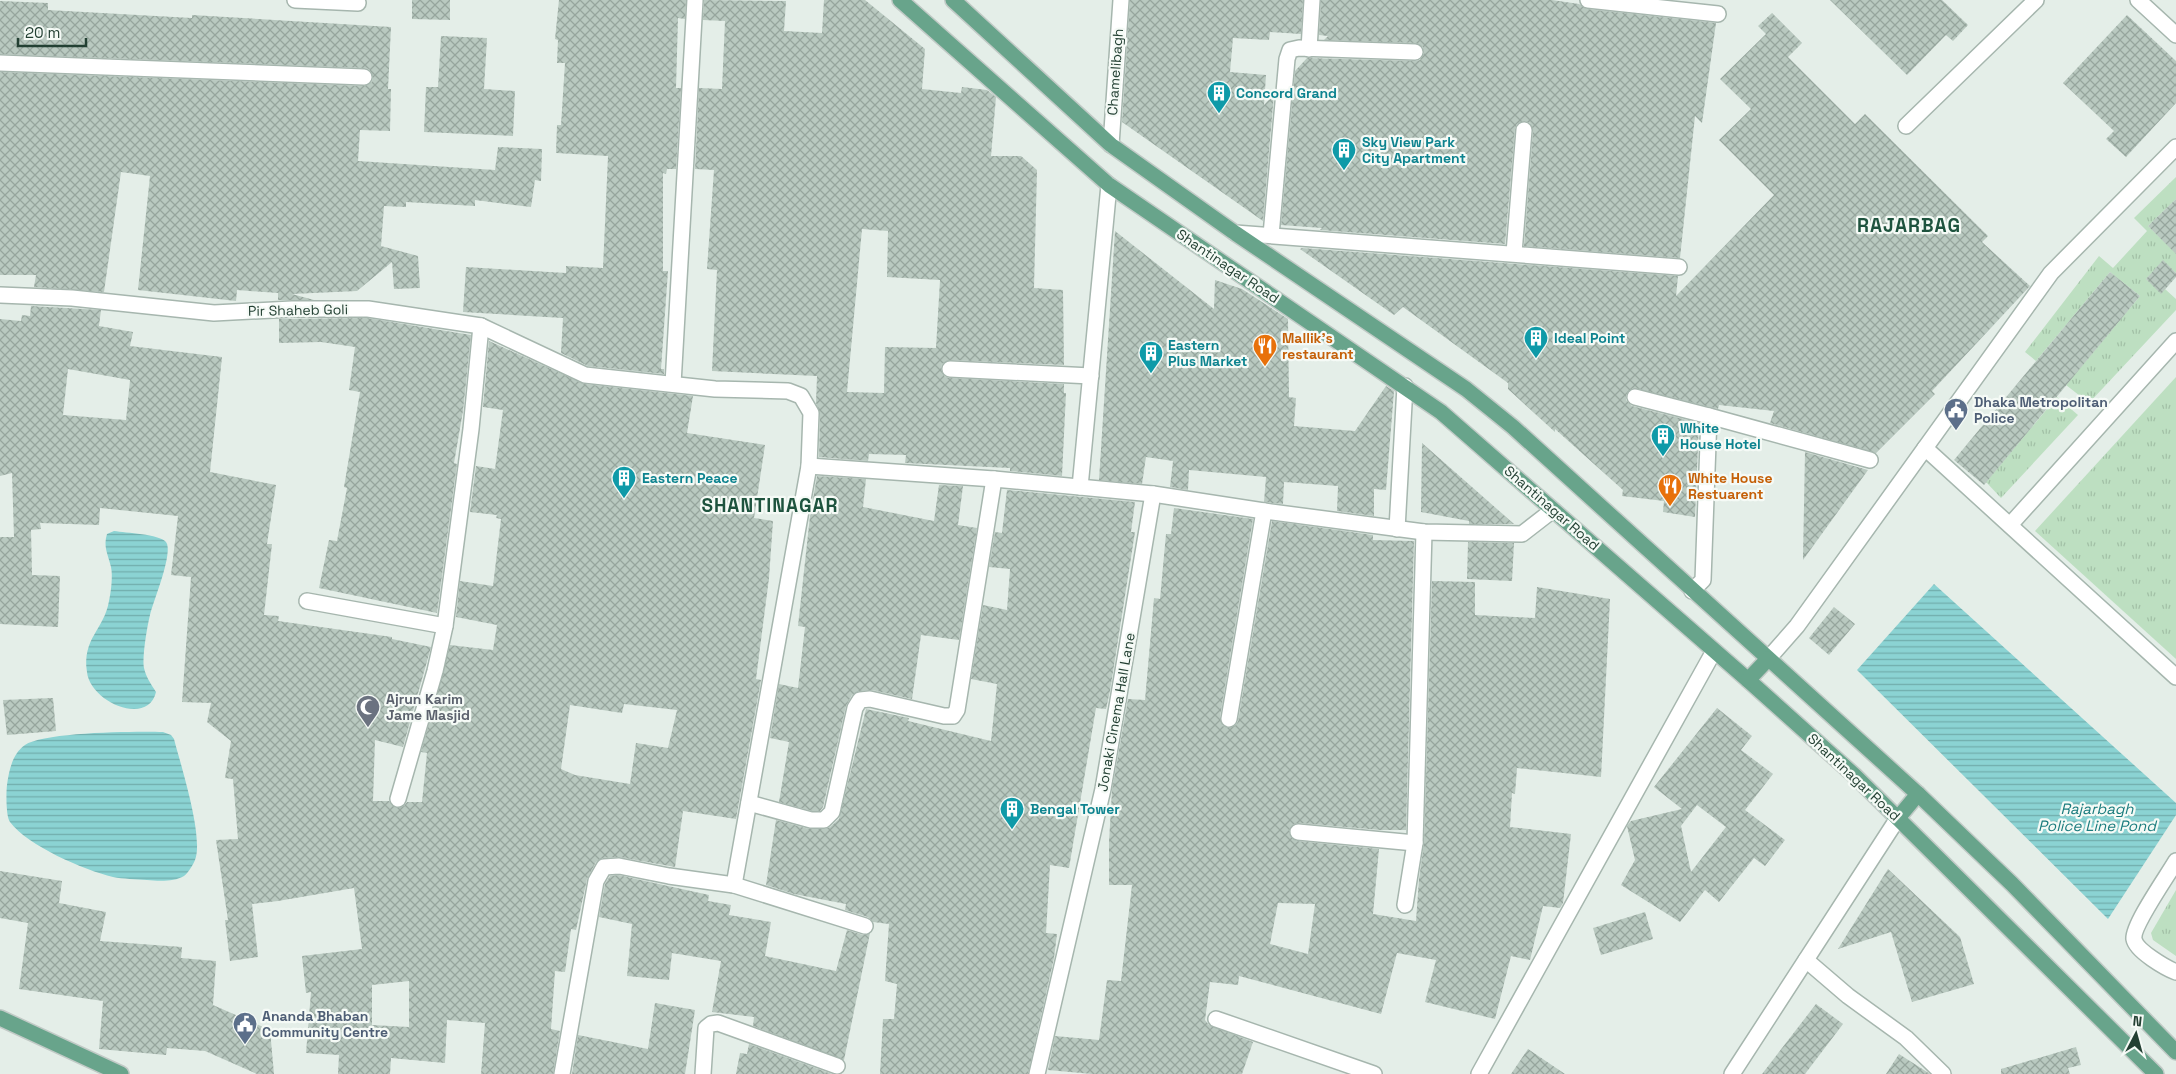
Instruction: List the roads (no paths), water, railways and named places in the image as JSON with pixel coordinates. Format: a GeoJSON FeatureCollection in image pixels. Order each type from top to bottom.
{"type":"FeatureCollection","features":[{"type":"Feature","properties":{"kind":"main road","name":"Shantinagar Road"},"geometry":{"type":"LineString","coordinates":[[900,0],[1109,185],[1441,412],[1748,680],[1898,818],[2156,1074]]}},
{"type":"Feature","properties":{"kind":"main road"},"geometry":{"type":"LineString","coordinates":[[953,0],[1111,145],[1235,233],[1466,389],[1513,427],[1918,794],[2012,884],[2176,1052]]}},
{"type":"Feature","properties":{"kind":"main road"},"geometry":{"type":"LineString","coordinates":[[1748,680],[1768,659]]}},
{"type":"Feature","properties":{"kind":"main road"},"geometry":{"type":"LineString","coordinates":[[1898,818],[1918,794]]}},
{"type":"Feature","properties":{"kind":"main road"},"geometry":{"type":"LineString","coordinates":[[0,1018],[122,1074]]}},
{"type":"Feature","properties":{"kind":"street"},"geometry":{"type":"LineString","coordinates":[[295,0],[358,3]]}},
{"type":"Feature","properties":{"kind":"street"},"geometry":{"type":"LineString","coordinates":[[674,384],[694,0]]}},
{"type":"Feature","properties":{"kind":"street","name":"Chamelibagh"},"geometry":{"type":"LineString","coordinates":[[1111,145],[1121,0]]}},
{"type":"Feature","properties":{"kind":"street"},"geometry":{"type":"LineString","coordinates":[[1309,49],[1312,0]]}},
{"type":"Feature","properties":{"kind":"street"},"geometry":{"type":"LineString","coordinates":[[1588,0],[1718,14]]}},
{"type":"Feature","properties":{"kind":"street"},"geometry":{"type":"LineString","coordinates":[[1906,126],[2036,0]]}},
{"type":"Feature","properties":{"kind":"street"},"geometry":{"type":"LineString","coordinates":[[2138,0],[2176,35]]}},
{"type":"Feature","properties":{"kind":"street"},"geometry":{"type":"LineString","coordinates":[[1271,235],[1288,54],[1294,49],[1415,52]]}},
{"type":"Feature","properties":{"kind":"street"},"geometry":{"type":"LineString","coordinates":[[0,63],[364,77]]}},
{"type":"Feature","properties":{"kind":"street"},"geometry":{"type":"LineString","coordinates":[[1514,253],[1524,130]]}},
{"type":"Feature","properties":{"kind":"street"},"geometry":{"type":"LineString","coordinates":[[1768,659],[1797,626],[2051,273],[2176,147]]}},
{"type":"Feature","properties":{"kind":"street"},"geometry":{"type":"LineString","coordinates":[[1080,487],[1109,185]]}},
{"type":"Feature","properties":{"kind":"street"},"geometry":{"type":"LineString","coordinates":[[1235,233],[1679,267]]}},
{"type":"Feature","properties":{"kind":"street","name":"Pir Shaheb Goli"},"geometry":{"type":"LineString","coordinates":[[0,295],[72,298],[214,313],[292,309],[368,309],[481,326],[584,375],[715,389],[788,391],[801,396],[811,413],[809,466],[734,885]]}},
{"type":"Feature","properties":{"kind":"street"},"geometry":{"type":"LineString","coordinates":[[398,799],[435,671],[445,626],[471,429],[481,326]]}},
{"type":"Feature","properties":{"kind":"street"},"geometry":{"type":"LineString","coordinates":[[2010,525],[2176,341]]}},
{"type":"Feature","properties":{"kind":"street"},"geometry":{"type":"LineString","coordinates":[[950,369],[1091,376]]}},
{"type":"Feature","properties":{"kind":"street"},"geometry":{"type":"LineString","coordinates":[[1397,529],[1405,386]]}},
{"type":"Feature","properties":{"kind":"street"},"geometry":{"type":"LineString","coordinates":[[1635,397],[1870,460]]}},
{"type":"Feature","properties":{"kind":"street"},"geometry":{"type":"LineString","coordinates":[[1692,591],[1703,580],[1710,416]]}},
{"type":"Feature","properties":{"kind":"street"},"geometry":{"type":"LineString","coordinates":[[1925,448],[2176,677]]}},
{"type":"Feature","properties":{"kind":"street"},"geometry":{"type":"LineString","coordinates":[[809,466],[994,479],[1153,494],[1424,532],[1522,534],[1554,510]]}},
{"type":"Feature","properties":{"kind":"street"},"geometry":{"type":"LineString","coordinates":[[749,803],[810,820],[824,820],[832,812],[854,708],[860,700],[870,699],[944,716],[953,716],[957,710],[994,479]]}},
{"type":"Feature","properties":{"kind":"street","name":"Jonaki Cinema Hall Lane"},"geometry":{"type":"LineString","coordinates":[[1037,1074],[1103,789],[1153,494]]}},
{"type":"Feature","properties":{"kind":"street"},"geometry":{"type":"LineString","coordinates":[[1229,719],[1264,511]]}},
{"type":"Feature","properties":{"kind":"street"},"geometry":{"type":"LineString","coordinates":[[1405,905],[1415,843],[1424,532]]}},
{"type":"Feature","properties":{"kind":"street"},"geometry":{"type":"LineString","coordinates":[[307,601],[445,626]]}},
{"type":"Feature","properties":{"kind":"street"},"geometry":{"type":"LineString","coordinates":[[1478,1074],[1714,651]]}},
{"type":"Feature","properties":{"kind":"street"},"geometry":{"type":"LineString","coordinates":[[1732,1074],[1898,818]]}},
{"type":"Feature","properties":{"kind":"street"},"geometry":{"type":"LineString","coordinates":[[1298,832],[1415,843]]}},
{"type":"Feature","properties":{"kind":"street"},"geometry":{"type":"LineString","coordinates":[[2176,861],[2136,926],[2134,940],[2140,950],[2176,972]]}},
{"type":"Feature","properties":{"kind":"street"},"geometry":{"type":"LineString","coordinates":[[562,1074],[596,881],[604,867],[619,866],[669,876],[734,885],[865,926]]}},
{"type":"Feature","properties":{"kind":"street"},"geometry":{"type":"LineString","coordinates":[[1806,960],[1848,996],[1906,1038],[1943,1074]]}},
{"type":"Feature","properties":{"kind":"street"},"geometry":{"type":"LineString","coordinates":[[1216,1019],[1374,1074]]}},
{"type":"Feature","properties":{"kind":"street"},"geometry":{"type":"LineString","coordinates":[[703,1074],[706,1028],[711,1024],[718,1023],[837,1066]]}},
{"type":"Feature","properties":{"kind":"water"},"geometry":{"type":"Polygon","coordinates":[[[114,531],[157,537],[166,542],[168,547],[165,566],[150,615],[144,650],[145,671],[156,692],[151,702],[142,708],[131,709],[108,701],[90,683],[87,672],[86,660],[90,642],[103,620],[110,597],[112,571],[106,543],[107,534],[114,531]]]}},
{"type":"Feature","properties":{"kind":"water","name":"Rajarbagh Police Line Pond"},"geometry":{"type":"Polygon","coordinates":[[[1934,584],[2176,803],[2176,815],[2108,919],[1857,670],[1934,584]]]}},
{"type":"Feature","properties":{"kind":"water"},"geometry":{"type":"Polygon","coordinates":[[[113,732],[163,732],[171,735],[174,739],[194,819],[197,849],[195,860],[184,876],[171,880],[156,881],[117,878],[101,874],[72,863],[43,848],[18,831],[10,822],[6,799],[9,774],[14,758],[25,745],[51,737],[70,735],[113,732]]]}},
{"type":"Feature","properties":{"kind":"place","name":"Concord Grand"},"geometry":{"type":"Point","coordinates":[1219,114]}},
{"type":"Feature","properties":{"kind":"place","name":"Sky View Park City Apartment"},"geometry":{"type":"Point","coordinates":[1344,171]}},
{"type":"Feature","properties":{"kind":"place","name":"Ideal Point"},"geometry":{"type":"Point","coordinates":[1536,359]}},
{"type":"Feature","properties":{"kind":"place","name":"Mallik's restaurant"},"geometry":{"type":"Point","coordinates":[1265,367]}},
{"type":"Feature","properties":{"kind":"place","name":"Eastern Plus Market"},"geometry":{"type":"Point","coordinates":[1151,374]}},
{"type":"Feature","properties":{"kind":"place","name":"Dhaka Metropolitan Police"},"geometry":{"type":"Point","coordinates":[1956,431]}},
{"type":"Feature","properties":{"kind":"place","name":"White House Hotel"},"geometry":{"type":"Point","coordinates":[1663,457]}},
{"type":"Feature","properties":{"kind":"place","name":"Eastern Peace"},"geometry":{"type":"Point","coordinates":[624,499]}},
{"type":"Feature","properties":{"kind":"place","name":"White House Restuarent"},"geometry":{"type":"Point","coordinates":[1670,507]}},
{"type":"Feature","properties":{"kind":"place","name":"Ajrun Karim Jame Masjid"},"geometry":{"type":"Point","coordinates":[368,728]}},
{"type":"Feature","properties":{"kind":"place","name":"Bengal Tower"},"geometry":{"type":"Point","coordinates":[1012,830]}},
{"type":"Feature","properties":{"kind":"place","name":"Ananda Bhaban Community Centre"},"geometry":{"type":"Point","coordinates":[245,1045]}},
{"type":"Feature","properties":{"kind":"district","name":"RAJARBAG"},"geometry":{"type":"Point","coordinates":[1909,225]}},
{"type":"Feature","properties":{"kind":"district","name":"SHANTINAGAR"},"geometry":{"type":"Point","coordinates":[770,505]}}]}
